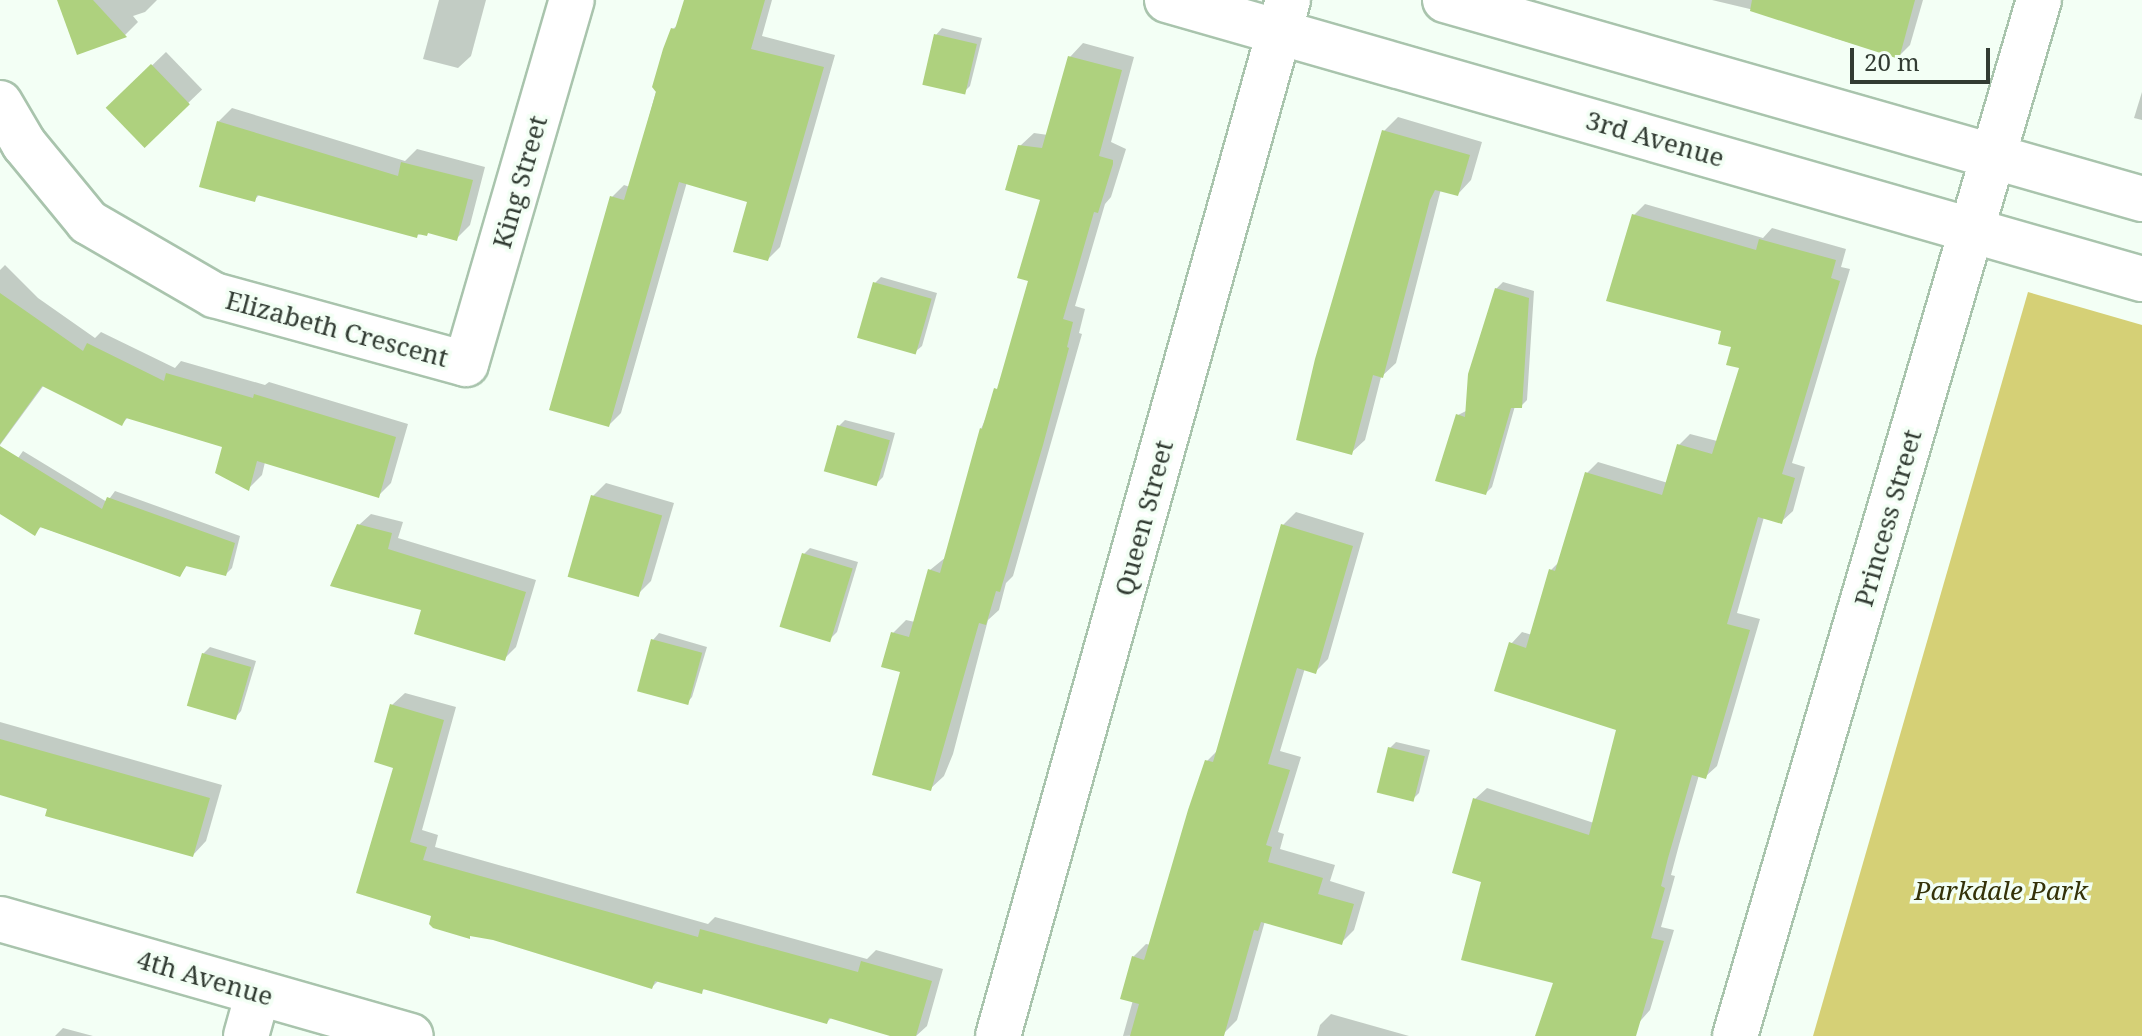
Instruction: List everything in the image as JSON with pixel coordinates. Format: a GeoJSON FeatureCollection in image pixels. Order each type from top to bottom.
{"type":"FeatureCollection","features":[{"type":"Feature","properties":{"kind":"street","name":"King Street"},"geometry":{"type":"LineString","coordinates":[[466,364],[572,0]]}},
{"type":"Feature","properties":{"kind":"street","name":"3rd Avenue"},"geometry":{"type":"LineString","coordinates":[[1167,0],[1283,16],[2142,279]]}},
{"type":"Feature","properties":{"kind":"street"},"geometry":{"type":"LineString","coordinates":[[1445,0],[2142,199]]}},
{"type":"Feature","properties":{"kind":"street","name":"Princess Street"},"geometry":{"type":"LineString","coordinates":[[1735,1036],[2039,0]]}},
{"type":"Feature","properties":{"kind":"street","name":"Queen Street"},"geometry":{"type":"LineString","coordinates":[[998,1036],[1283,16]]}},
{"type":"Feature","properties":{"kind":"street","name":"Elizabeth Crescent"},"geometry":{"type":"LineString","coordinates":[[0,103],[24,144],[88,222],[214,295],[466,364]]}},
{"type":"Feature","properties":{"kind":"street","name":"4th Avenue"},"geometry":{"type":"LineString","coordinates":[[0,919],[411,1036]]}},
{"type":"Feature","properties":{"kind":"street"},"geometry":{"type":"LineString","coordinates":[[246,1036],[258,993]]}},
{"type":"Feature","properties":{"kind":"green space","name":"Parkdale Park"},"geometry":{"type":"Polygon","coordinates":[[[2028,292],[2142,325],[2142,1036],[1813,1036],[2028,292]]]}},
{"type":"Feature","properties":{"kind":"building"},"geometry":{"type":"Polygon","coordinates":[[[57,0],[93,0],[127,37],[77,55],[57,0]]]}},
{"type":"Feature","properties":{"kind":"building"},"geometry":{"type":"Polygon","coordinates":[[[684,0],[765,0],[751,49],[824,67],[768,261],[733,252],[747,202],[679,182],[609,427],[549,410],[610,196],[624,200],[656,92],[652,87],[663,49],[671,28],[675,29],[684,0]]]}},
{"type":"Feature","properties":{"kind":"building"},"geometry":{"type":"Polygon","coordinates":[[[1752,0],[1915,0],[1899,59],[1750,11],[1752,0]]]}},
{"type":"Feature","properties":{"kind":"building"},"geometry":{"type":"Polygon","coordinates":[[[934,34],[977,44],[965,95],[922,85],[934,34]]]}},
{"type":"Feature","properties":{"kind":"building"},"geometry":{"type":"Polygon","coordinates":[[[1068,56],[1122,70],[1099,156],[1113,160],[1113,164],[1098,213],[1094,212],[1063,319],[1073,322],[1069,348],[1043,445],[1000,592],[996,591],[986,625],[979,623],[931,791],[872,775],[900,672],[881,667],[891,632],[909,637],[928,569],[940,573],[980,428],[994,388],[997,389],[1028,281],[1017,278],[1040,200],[1005,190],[1018,145],[1042,148],[1068,56]]]}},
{"type":"Feature","properties":{"kind":"building"},"geometry":{"type":"Polygon","coordinates":[[[151,64],[190,104],[145,148],[106,108],[151,64]]]}},
{"type":"Feature","properties":{"kind":"building"},"geometry":{"type":"Polygon","coordinates":[[[217,121],[398,176],[401,162],[473,180],[457,241],[428,233],[427,236],[418,234],[417,238],[257,195],[255,202],[199,187],[217,121]]]}},
{"type":"Feature","properties":{"kind":"building"},"geometry":{"type":"Polygon","coordinates":[[[1382,130],[1470,155],[1458,196],[1435,190],[1430,200],[1383,378],[1373,375],[1352,455],[1296,440],[1315,359],[1382,130]]]}},
{"type":"Feature","properties":{"kind":"building"},"geometry":{"type":"Polygon","coordinates":[[[1632,214],[1756,250],[1759,239],[1836,260],[1831,278],[1840,281],[1782,474],[1795,478],[1782,524],[1758,517],[1727,624],[1750,630],[1706,779],[1692,775],[1668,858],[1661,886],[1665,888],[1651,938],[1664,941],[1636,1036],[1535,1036],[1553,983],[1461,960],[1481,882],[1452,873],[1473,798],[1589,835],[1616,730],[1494,691],[1509,642],[1526,648],[1549,569],[1555,571],[1585,472],[1662,495],[1677,444],[1712,454],[1739,368],[1726,365],[1731,347],[1718,344],[1721,331],[1606,301],[1632,214]]]}},
{"type":"Feature","properties":{"kind":"building"},"geometry":{"type":"Polygon","coordinates":[[[873,282],[932,299],[916,355],[857,338],[873,282]]]}},
{"type":"Feature","properties":{"kind":"building"},"geometry":{"type":"Polygon","coordinates":[[[1495,288],[1529,298],[1522,408],[1511,408],[1486,495],[1435,481],[1456,414],[1465,417],[1468,374],[1495,288]]]}},
{"type":"Feature","properties":{"kind":"building"},"geometry":{"type":"Polygon","coordinates":[[[0,293],[83,351],[87,343],[164,381],[166,373],[253,398],[254,394],[396,437],[379,498],[257,461],[249,491],[215,473],[222,447],[126,418],[122,426],[42,386],[0,444],[0,293]]]}},
{"type":"Feature","properties":{"kind":"building"},"geometry":{"type":"Polygon","coordinates":[[[837,425],[890,440],[877,486],[824,471],[837,425]]]}},
{"type":"Feature","properties":{"kind":"building"},"geometry":{"type":"Polygon","coordinates":[[[0,446],[102,509],[107,497],[235,543],[226,576],[186,566],[180,577],[40,527],[35,536],[0,514],[0,446]]]}},
{"type":"Feature","properties":{"kind":"building"},"geometry":{"type":"Polygon","coordinates":[[[591,495],[662,515],[639,597],[568,577],[591,495]]]}},
{"type":"Feature","properties":{"kind":"building"},"geometry":{"type":"Polygon","coordinates":[[[357,524],[392,533],[388,549],[526,592],[505,661],[414,634],[421,610],[330,586],[357,524]]]}},
{"type":"Feature","properties":{"kind":"building"},"geometry":{"type":"Polygon","coordinates":[[[1281,524],[1353,546],[1316,674],[1297,668],[1268,764],[1290,770],[1266,845],[1272,847],[1268,862],[1323,878],[1318,894],[1354,904],[1342,945],[1261,922],[1258,931],[1254,930],[1224,1036],[1130,1036],[1139,1004],[1120,999],[1132,956],[1144,960],[1205,760],[1213,762],[1281,524]]]}},
{"type":"Feature","properties":{"kind":"building"},"geometry":{"type":"Polygon","coordinates":[[[802,553],[853,568],[830,642],[779,627],[802,553]]]}},
{"type":"Feature","properties":{"kind":"building"},"geometry":{"type":"Polygon","coordinates":[[[651,639],[702,653],[688,705],[637,691],[651,639]]]}},
{"type":"Feature","properties":{"kind":"building"},"geometry":{"type":"Polygon","coordinates":[[[202,653],[251,667],[236,720],[187,706],[202,653]]]}},
{"type":"Feature","properties":{"kind":"building"},"geometry":{"type":"Polygon","coordinates":[[[390,704],[444,720],[410,842],[427,847],[423,860],[698,937],[700,929],[858,972],[861,961],[932,981],[916,1036],[890,1036],[829,1018],[827,1024],[703,989],[702,994],[655,981],[652,989],[493,940],[470,936],[470,939],[433,928],[429,924],[431,916],[356,893],[393,768],[374,762],[390,704]]]}},
{"type":"Feature","properties":{"kind":"building"},"geometry":{"type":"Polygon","coordinates":[[[0,739],[210,798],[193,857],[45,816],[47,809],[0,795],[0,739]]]}},
{"type":"Feature","properties":{"kind":"building"},"geometry":{"type":"Polygon","coordinates":[[[1388,747],[1425,756],[1414,802],[1377,793],[1388,747]]]}}]}
